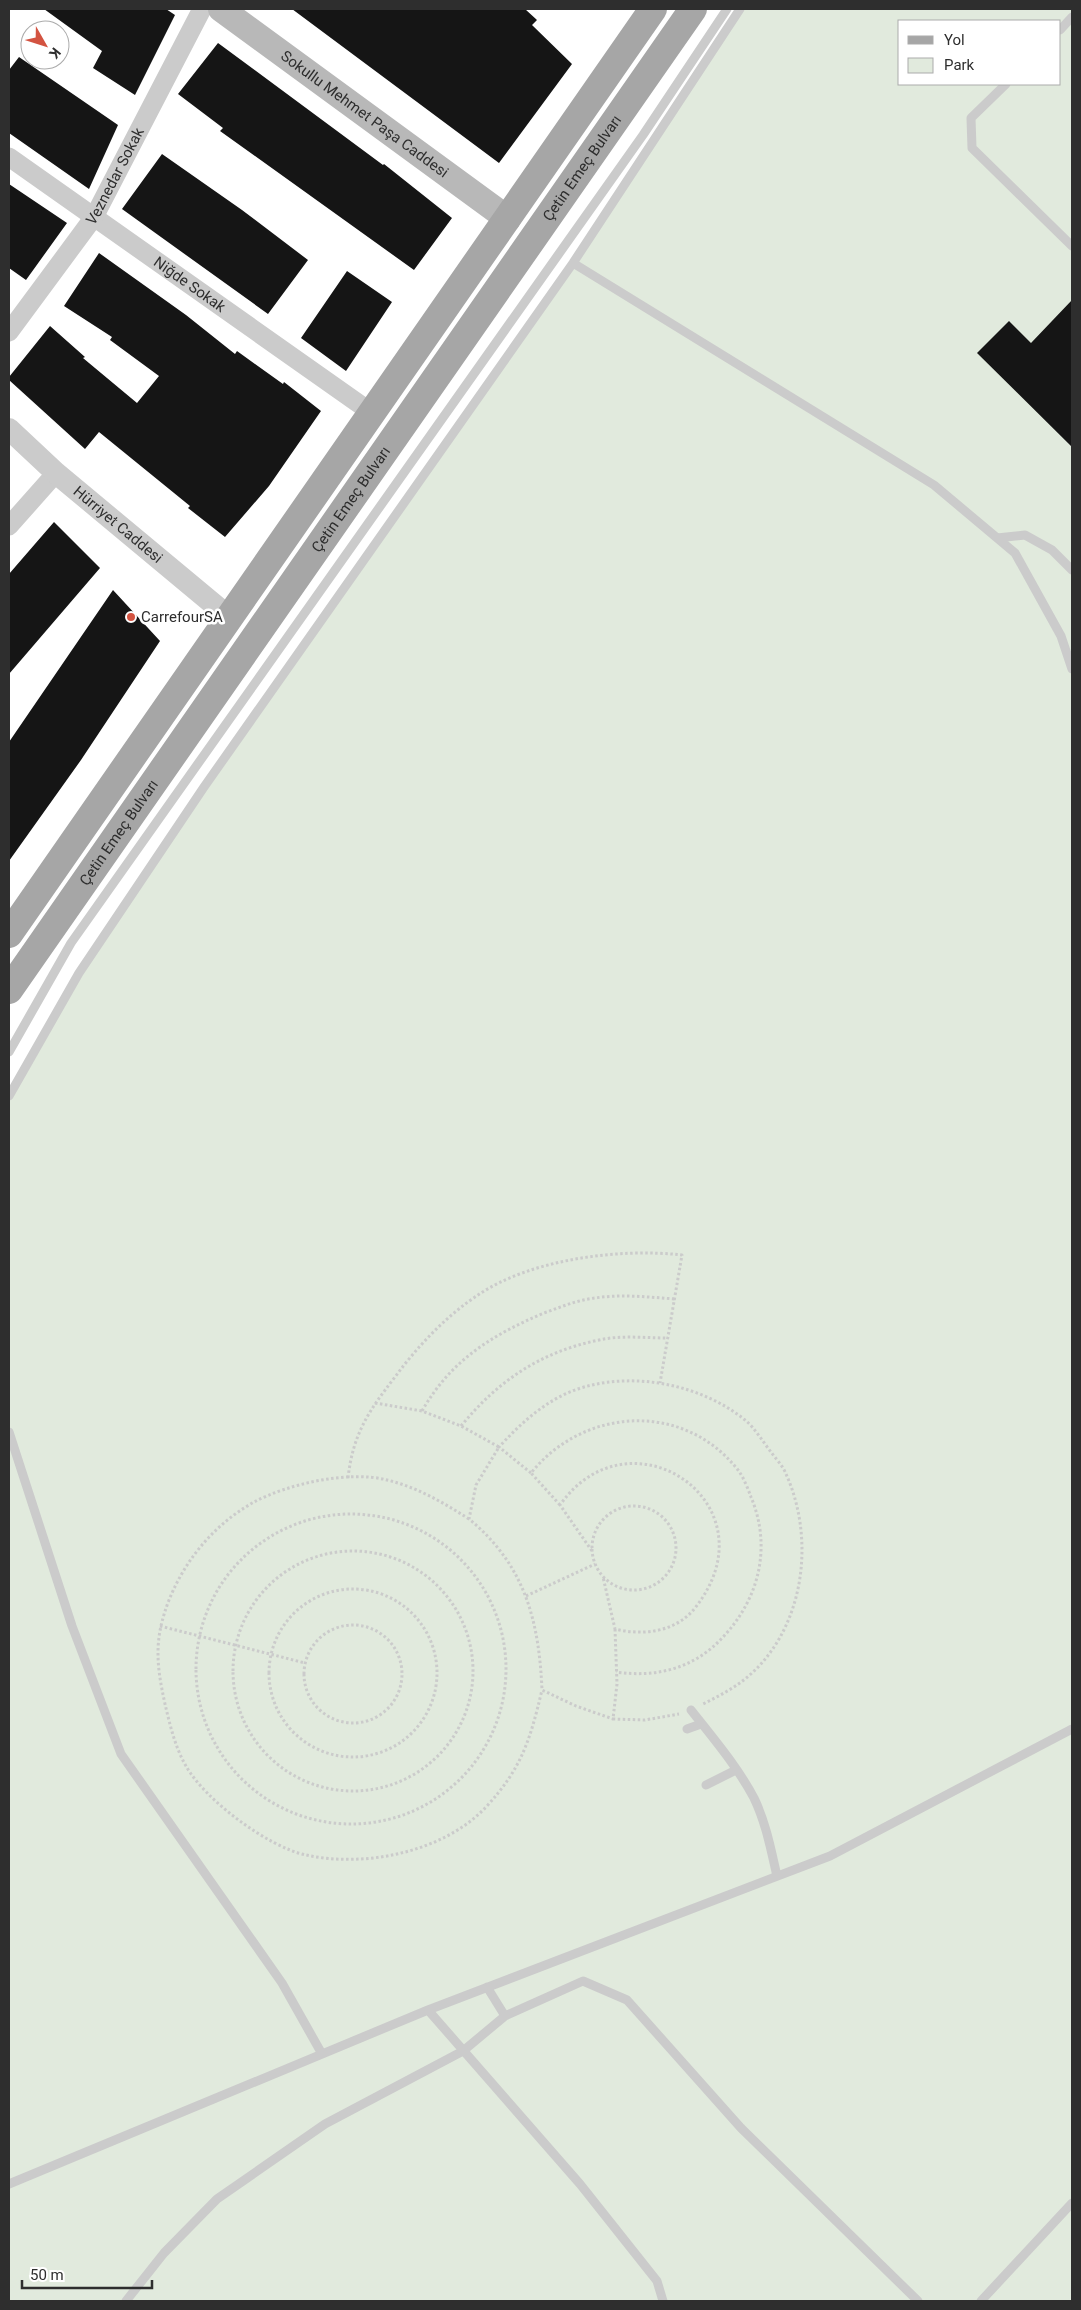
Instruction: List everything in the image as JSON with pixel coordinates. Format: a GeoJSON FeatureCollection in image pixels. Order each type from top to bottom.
{"type":"FeatureCollection","features":[{"type":"Feature","properties":{"kind":"main road","name":"Sokullu Mehmet Paşa Caddesi"},"geometry":{"type":"LineString","coordinates":[[221,9],[508,219]]}},
{"type":"Feature","properties":{"kind":"main road"},"geometry":{"type":"LineString","coordinates":[[9,934],[653,9]]}},
{"type":"Feature","properties":{"kind":"main road","name":"Çetin Emeç Bulvarı"},"geometry":{"type":"LineString","coordinates":[[9,990],[693,9]]}},
{"type":"Feature","properties":{"kind":"main road"},"geometry":{"type":"LineString","coordinates":[[508,219],[534,238]]}},
{"type":"Feature","properties":{"kind":"street","name":"Veznedar Sokak"},"geometry":{"type":"LineString","coordinates":[[9,332],[94,217],[202,9]]}},
{"type":"Feature","properties":{"kind":"street","name":"Niğde Sokak"},"geometry":{"type":"LineString","coordinates":[[9,157],[372,413]]}},
{"type":"Feature","properties":{"kind":"street","name":"Hürriyet Caddesi"},"geometry":{"type":"LineString","coordinates":[[9,429],[56,473],[229,617]]}},
{"type":"Feature","properties":{"kind":"street"},"geometry":{"type":"LineString","coordinates":[[9,526],[56,473]]}},
{"type":"Feature","properties":{"kind":"lane"},"geometry":{"type":"LineString","coordinates":[[9,1052],[71,943],[643,136],[727,9]]}},
{"type":"Feature","properties":{"kind":"lane"},"geometry":{"type":"LineString","coordinates":[[9,1096],[79,973],[193,803],[573,263],[735,20],[740,9]]}},
{"type":"Feature","properties":{"kind":"lane"},"geometry":{"type":"LineString","coordinates":[[1061,29],[1072,17]]}},
{"type":"Feature","properties":{"kind":"lane"},"geometry":{"type":"LineString","coordinates":[[1005,85],[972,118],[972,148],[1072,246]]}},
{"type":"Feature","properties":{"kind":"lane"},"geometry":{"type":"LineString","coordinates":[[573,263],[934,485],[1015,553],[1061,636],[1072,669]]}},
{"type":"Feature","properties":{"kind":"lane"},"geometry":{"type":"LineString","coordinates":[[996,538],[1025,536],[1052,550],[1072,570]]}},
{"type":"Feature","properties":{"kind":"lane"},"geometry":{"type":"LineString","coordinates":[[9,1432],[72,1626],[121,1754],[282,1983],[322,2054]]}},
{"type":"Feature","properties":{"kind":"lane"},"geometry":{"type":"LineString","coordinates":[[690,1710],[736,1770],[754,1799],[766,1831],[777,1876]]}},
{"type":"Feature","properties":{"kind":"lane"},"geometry":{"type":"LineString","coordinates":[[688,1729],[701,1724]]}},
{"type":"Feature","properties":{"kind":"lane"},"geometry":{"type":"LineString","coordinates":[[9,2184],[428,2010],[830,1856],[1072,1729]]}},
{"type":"Feature","properties":{"kind":"lane"},"geometry":{"type":"LineString","coordinates":[[706,1785],[736,1770]]}},
{"type":"Feature","properties":{"kind":"lane"},"geometry":{"type":"LineString","coordinates":[[126,2301],[164,2253],[217,2200],[325,2124],[462,2051],[505,2016],[583,1981],[627,2000],[741,2128],[918,2301]]}},
{"type":"Feature","properties":{"kind":"lane"},"geometry":{"type":"LineString","coordinates":[[487,1988],[505,2016]]}},
{"type":"Feature","properties":{"kind":"lane"},"geometry":{"type":"LineString","coordinates":[[428,2010],[580,2184],[656,2281],[663,2301]]}},
{"type":"Feature","properties":{"kind":"lane"},"geometry":{"type":"LineString","coordinates":[[981,2301],[1072,2203]]}},
{"type":"Feature","properties":{"kind":"path"},"geometry":{"type":"LineString","coordinates":[[348,1478],[355,1443],[364,1418],[405,1363],[440,1327],[478,1294],[514,1277],[560,1262],[626,1252],[682,1255],[660,1383]]}},
{"type":"Feature","properties":{"kind":"path"},"geometry":{"type":"LineString","coordinates":[[422,1411],[452,1371],[482,1343],[519,1324],[573,1302],[594,1298],[619,1296],[675,1299]]}},
{"type":"Feature","properties":{"kind":"path"},"geometry":{"type":"LineString","coordinates":[[461,1426],[499,1386],[535,1362],[600,1340],[668,1338]]}},
{"type":"Feature","properties":{"kind":"path"},"geometry":{"type":"LineString","coordinates":[[469,1520],[476,1485],[499,1447],[523,1421],[551,1401],[584,1387],[619,1381],[660,1383],[685,1389],[745,1420],[786,1472],[796,1501],[802,1532],[802,1564],[798,1593],[786,1625],[770,1652],[752,1672],[733,1688],[690,1710],[670,1717],[645,1720],[613,1719],[576,1706],[542,1690]]}},
{"type":"Feature","properties":{"kind":"path"},"geometry":{"type":"LineString","coordinates":[[375,1402],[422,1411],[461,1426],[499,1447],[531,1473],[560,1505],[592,1551]]}},
{"type":"Feature","properties":{"kind":"path"},"geometry":{"type":"LineString","coordinates":[[531,1473],[554,1449],[574,1435],[618,1420],[639,1420],[665,1424],[688,1431],[706,1441],[723,1454],[739,1471],[749,1491],[758,1513],[761,1536],[761,1560],[757,1584],[746,1607],[730,1630],[712,1649],[692,1663],[650,1674],[616,1672]]}},
{"type":"Feature","properties":{"kind":"path"},"geometry":{"type":"LineString","coordinates":[[560,1505],[574,1488],[602,1470],[615,1465],[643,1463],[658,1467],[689,1484],[701,1495],[710,1509],[720,1538],[720,1557],[715,1578],[695,1608],[676,1624],[661,1630],[628,1632],[615,1629]]}},
{"type":"Feature","properties":{"kind":"path"},"geometry":{"type":"LineString","coordinates":[[348,1478],[385,1479],[408,1487],[469,1520],[502,1552],[518,1577],[534,1617],[540,1646],[542,1690],[525,1751],[508,1780],[484,1809],[450,1834],[429,1845],[394,1855],[351,1859],[305,1855],[270,1839],[236,1818],[209,1795],[186,1768],[175,1743],[158,1673],[160,1626],[182,1572],[198,1548],[219,1525],[269,1494],[298,1485],[348,1478]]}},
{"type":"Feature","properties":{"kind":"path"},"geometry":{"type":"LineString","coordinates":[[627,1507],[641,1507],[654,1511],[665,1520],[673,1532],[676,1546],[674,1560],[668,1573],[658,1583],[646,1588],[632,1590],[619,1588],[604,1577],[595,1564],[592,1551],[595,1531],[602,1520],[614,1511],[627,1507]]}},
{"type":"Feature","properties":{"kind":"path"},"geometry":{"type":"LineString","coordinates":[[345,1514],[377,1516],[407,1524],[436,1539],[461,1559],[481,1583],[496,1612],[504,1644],[507,1676],[501,1709],[485,1747],[471,1768],[448,1791],[420,1809],[389,1820],[356,1825],[324,1822],[292,1813],[263,1797],[238,1776],[218,1750],[204,1720],[197,1688],[197,1657],[201,1637],[203,1625],[215,1596],[233,1569],[256,1547],[283,1530],[313,1519],[345,1514]]}},
{"type":"Feature","properties":{"kind":"path"},"geometry":{"type":"LineString","coordinates":[[339,1551],[363,1551],[387,1555],[409,1564],[430,1578],[447,1595],[460,1616],[469,1638],[473,1664],[472,1690],[465,1716],[452,1738],[436,1758],[415,1774],[391,1785],[366,1791],[340,1791],[314,1786],[290,1775],[270,1759],[253,1739],[240,1716],[234,1691],[232,1667],[235,1646],[244,1620],[256,1599],[273,1581],[293,1567],[315,1557],[339,1551]]}},
{"type":"Feature","properties":{"kind":"path"},"geometry":{"type":"LineString","coordinates":[[526,1596],[595,1564]]}},
{"type":"Feature","properties":{"kind":"path"},"geometry":{"type":"LineString","coordinates":[[604,1577],[615,1629],[616,1672],[613,1719]]}},
{"type":"Feature","properties":{"kind":"path"},"geometry":{"type":"LineString","coordinates":[[361,1589],[381,1594],[400,1603],[416,1617],[428,1634],[435,1654],[437,1674],[435,1693],[428,1712],[417,1728],[403,1742],[385,1751],[366,1757],[346,1758],[327,1754],[309,1746],[294,1734],[281,1719],[272,1701],[268,1680],[271,1655],[275,1639],[286,1621],[301,1606],[320,1596],[340,1590],[361,1589]]}},
{"type":"Feature","properties":{"kind":"path"},"geometry":{"type":"LineString","coordinates":[[350,1624],[366,1626],[386,1638],[400,1658],[402,1675],[399,1691],[391,1705],[378,1716],[363,1722],[346,1722],[331,1718],[318,1708],[308,1695],[304,1679],[305,1663],[311,1648],[321,1636],[335,1628],[350,1624]]}},
{"type":"Feature","properties":{"kind":"path"},"geometry":{"type":"LineString","coordinates":[[160,1626],[305,1663]]}},
{"type":"Feature","properties":{"kind":"green space"},"geometry":{"type":"Polygon","coordinates":[[[740,9],[1072,9],[1072,2301],[9,2301],[9,1096],[79,973],[573,263],[740,9]]]}},
{"type":"Feature","properties":{"kind":"building"},"geometry":{"type":"Polygon","coordinates":[[[44,9],[166,9],[175,15],[135,95],[93,68],[102,51],[70,28],[70,20],[59,20],[44,9]]]}},
{"type":"Feature","properties":{"kind":"building"},"geometry":{"type":"Polygon","coordinates":[[[292,9],[525,9],[537,20],[532,25],[572,64],[499,163],[292,9]]]}},
{"type":"Feature","properties":{"kind":"building"},"geometry":{"type":"Polygon","coordinates":[[[218,43],[384,164],[452,218],[414,270],[220,131],[223,128],[178,94],[218,43]]]}},
{"type":"Feature","properties":{"kind":"building"},"geometry":{"type":"Polygon","coordinates":[[[19,57],[20,70],[38,70],[118,125],[89,189],[9,133],[9,70],[19,57]]]}},
{"type":"Feature","properties":{"kind":"building"},"geometry":{"type":"Polygon","coordinates":[[[162,154],[242,210],[308,260],[268,314],[122,209],[162,154]]]}},
{"type":"Feature","properties":{"kind":"building"},"geometry":{"type":"Polygon","coordinates":[[[9,184],[67,223],[26,280],[9,268],[9,184]]]}},
{"type":"Feature","properties":{"kind":"building"},"geometry":{"type":"Polygon","coordinates":[[[99,253],[186,315],[235,354],[237,351],[283,384],[284,382],[321,411],[269,486],[225,537],[99,432],[85,449],[9,380],[9,377],[50,326],[85,357],[83,358],[137,403],[159,376],[110,340],[112,337],[64,306],[99,253]]]}},
{"type":"Feature","properties":{"kind":"building"},"geometry":{"type":"Polygon","coordinates":[[[347,271],[392,302],[346,371],[301,338],[347,271]]]}},
{"type":"Feature","properties":{"kind":"building"},"geometry":{"type":"Polygon","coordinates":[[[1072,300],[1072,447],[977,353],[1009,321],[1031,343],[1072,300]]]}},
{"type":"Feature","properties":{"kind":"building"},"geometry":{"type":"Polygon","coordinates":[[[54,522],[100,568],[9,674],[9,574],[54,522]]]}},
{"type":"Feature","properties":{"kind":"building"},"geometry":{"type":"Polygon","coordinates":[[[113,590],[160,641],[81,760],[9,861],[9,742],[113,590]]]}},
{"type":"Feature","properties":{"kind":"place","name":"CarrefourSA"},"geometry":{"type":"Point","coordinates":[131,617]}}]}
